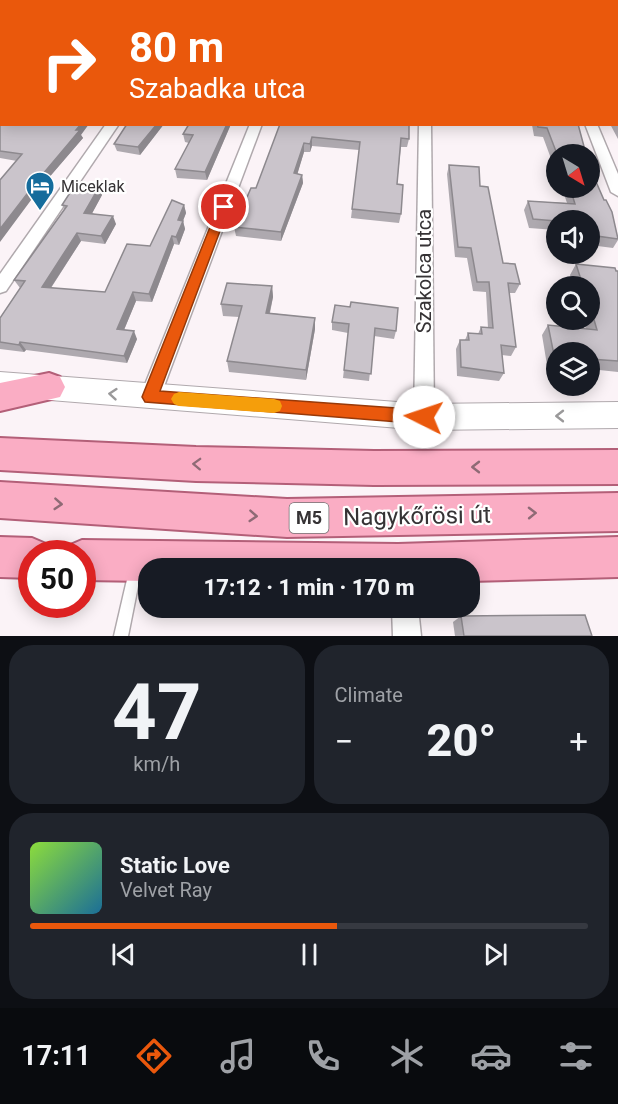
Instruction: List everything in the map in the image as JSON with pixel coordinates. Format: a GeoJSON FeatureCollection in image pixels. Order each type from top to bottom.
{"type":"FeatureCollection","features":[{"type":"Feature","properties":{"kind":"main road"},"geometry":{"type":"LineString","coordinates":[[0,384],[424,417],[618,415]]}},
{"type":"Feature","properties":{"kind":"main road"},"geometry":{"type":"LineString","coordinates":[[0,397],[49,387]]}},
{"type":"Feature","properties":{"kind":"main road"},"geometry":{"type":"LineString","coordinates":[[0,454],[196,464],[374,468],[618,467]]}},
{"type":"Feature","properties":{"kind":"main road","name":"Nagykőrösi út"},"geometry":{"type":"LineString","coordinates":[[0,500],[287,518],[618,512]]}},
{"type":"Feature","properties":{"kind":"main road"},"geometry":{"type":"LineString","coordinates":[[0,557],[18,558]]}},
{"type":"Feature","properties":{"kind":"main road"},"geometry":{"type":"LineString","coordinates":[[480,563],[618,557]]}},
{"type":"Feature","properties":{"kind":"main road"},"geometry":{"type":"LineString","coordinates":[[96,561],[136,563]]}},
{"type":"Feature","properties":{"kind":"street"},"geometry":{"type":"LineString","coordinates":[[0,287],[112,126]]}},
{"type":"Feature","properties":{"kind":"street"},"geometry":{"type":"LineString","coordinates":[[150,397],[255,126]]}},
{"type":"Feature","properties":{"kind":"street","name":"Szakolca utca"},"geometry":{"type":"LineString","coordinates":[[424,417],[425,126]]}},
{"type":"Feature","properties":{"kind":"street"},"geometry":{"type":"LineString","coordinates":[[592,126],[618,192]]}},
{"type":"Feature","properties":{"kind":"street"},"geometry":{"type":"LineString","coordinates":[[406,618],[407,636]]}},
{"type":"Feature","properties":{"kind":"lane"},"geometry":{"type":"LineString","coordinates":[[121,636],[136,563]]}},
{"type":"Feature","properties":{"kind":"building"},"geometry":{"type":"Polygon","coordinates":[[[0,126],[79,126],[76,130],[80,130],[0,229],[0,180],[22,154],[0,151],[0,126]]]}},
{"type":"Feature","properties":{"kind":"building"},"geometry":{"type":"Polygon","coordinates":[[[126,126],[155,126],[138,147],[114,144],[126,126]]]}},
{"type":"Feature","properties":{"kind":"building"},"geometry":{"type":"Polygon","coordinates":[[[188,126],[226,126],[205,172],[175,169],[193,135],[183,134],[188,126]]]}},
{"type":"Feature","properties":{"kind":"building"},"geometry":{"type":"Polygon","coordinates":[[[279,126],[409,126],[409,139],[401,138],[397,184],[403,185],[401,214],[352,209],[360,142],[312,137],[310,144],[304,143],[294,173],[302,175],[281,232],[234,227],[251,188],[256,188],[279,126]]]}},
{"type":"Feature","properties":{"kind":"building"},"geometry":{"type":"Polygon","coordinates":[[[538,126],[579,126],[583,144],[553,144],[547,128],[538,126]]]}},
{"type":"Feature","properties":{"kind":"building"},"geometry":{"type":"Polygon","coordinates":[[[449,165],[479,167],[480,186],[488,187],[503,263],[515,264],[520,284],[508,283],[516,347],[501,345],[504,373],[461,367],[460,340],[469,340],[468,333],[482,334],[481,327],[493,328],[489,282],[477,282],[471,248],[458,247],[449,165]]]}},
{"type":"Feature","properties":{"kind":"building"},"geometry":{"type":"Polygon","coordinates":[[[75,185],[99,187],[84,213],[113,216],[101,236],[77,233],[42,287],[105,292],[127,244],[150,246],[172,200],[184,205],[178,220],[183,221],[176,237],[172,236],[149,294],[133,292],[117,329],[134,331],[124,356],[20,342],[19,345],[0,342],[0,318],[25,281],[14,280],[67,206],[62,205],[75,185]]]}},
{"type":"Feature","properties":{"kind":"building"},"geometry":{"type":"Polygon","coordinates":[[[600,191],[612,212],[618,239],[600,236],[600,210],[546,210],[546,220],[533,219],[528,201],[575,204],[573,198],[600,198],[600,191]]]}},
{"type":"Feature","properties":{"kind":"building"},"geometry":{"type":"Polygon","coordinates":[[[576,264],[615,268],[618,271],[618,361],[600,360],[600,342],[551,342],[549,330],[600,330],[600,276],[580,276],[576,264]]]}},
{"type":"Feature","properties":{"kind":"building"},"geometry":{"type":"Polygon","coordinates":[[[227,283],[272,286],[266,313],[315,318],[306,370],[227,361],[242,306],[221,304],[227,283]]]}},
{"type":"Feature","properties":{"kind":"building"},"geometry":{"type":"Polygon","coordinates":[[[351,302],[398,308],[396,331],[375,328],[371,374],[344,370],[349,324],[332,322],[335,305],[350,307],[351,302]]]}},
{"type":"Feature","properties":{"kind":"building"},"geometry":{"type":"Polygon","coordinates":[[[585,615],[592,636],[464,636],[461,618],[480,618],[480,616],[585,615]]]}},
{"type":"Feature","properties":{"kind":"slow traffic"},"geometry":{"type":"LineString","coordinates":[[179,399],[274,406]]}},
{"type":"Feature","properties":{"kind":"place","name":"Miceklak"},"geometry":{"type":"Point","coordinates":[40,212]}},
{"type":"Feature","properties":{"kind":"route"},"geometry":{"type":"LineString","coordinates":[[224,207],[150,397],[424,417]]}}]}
